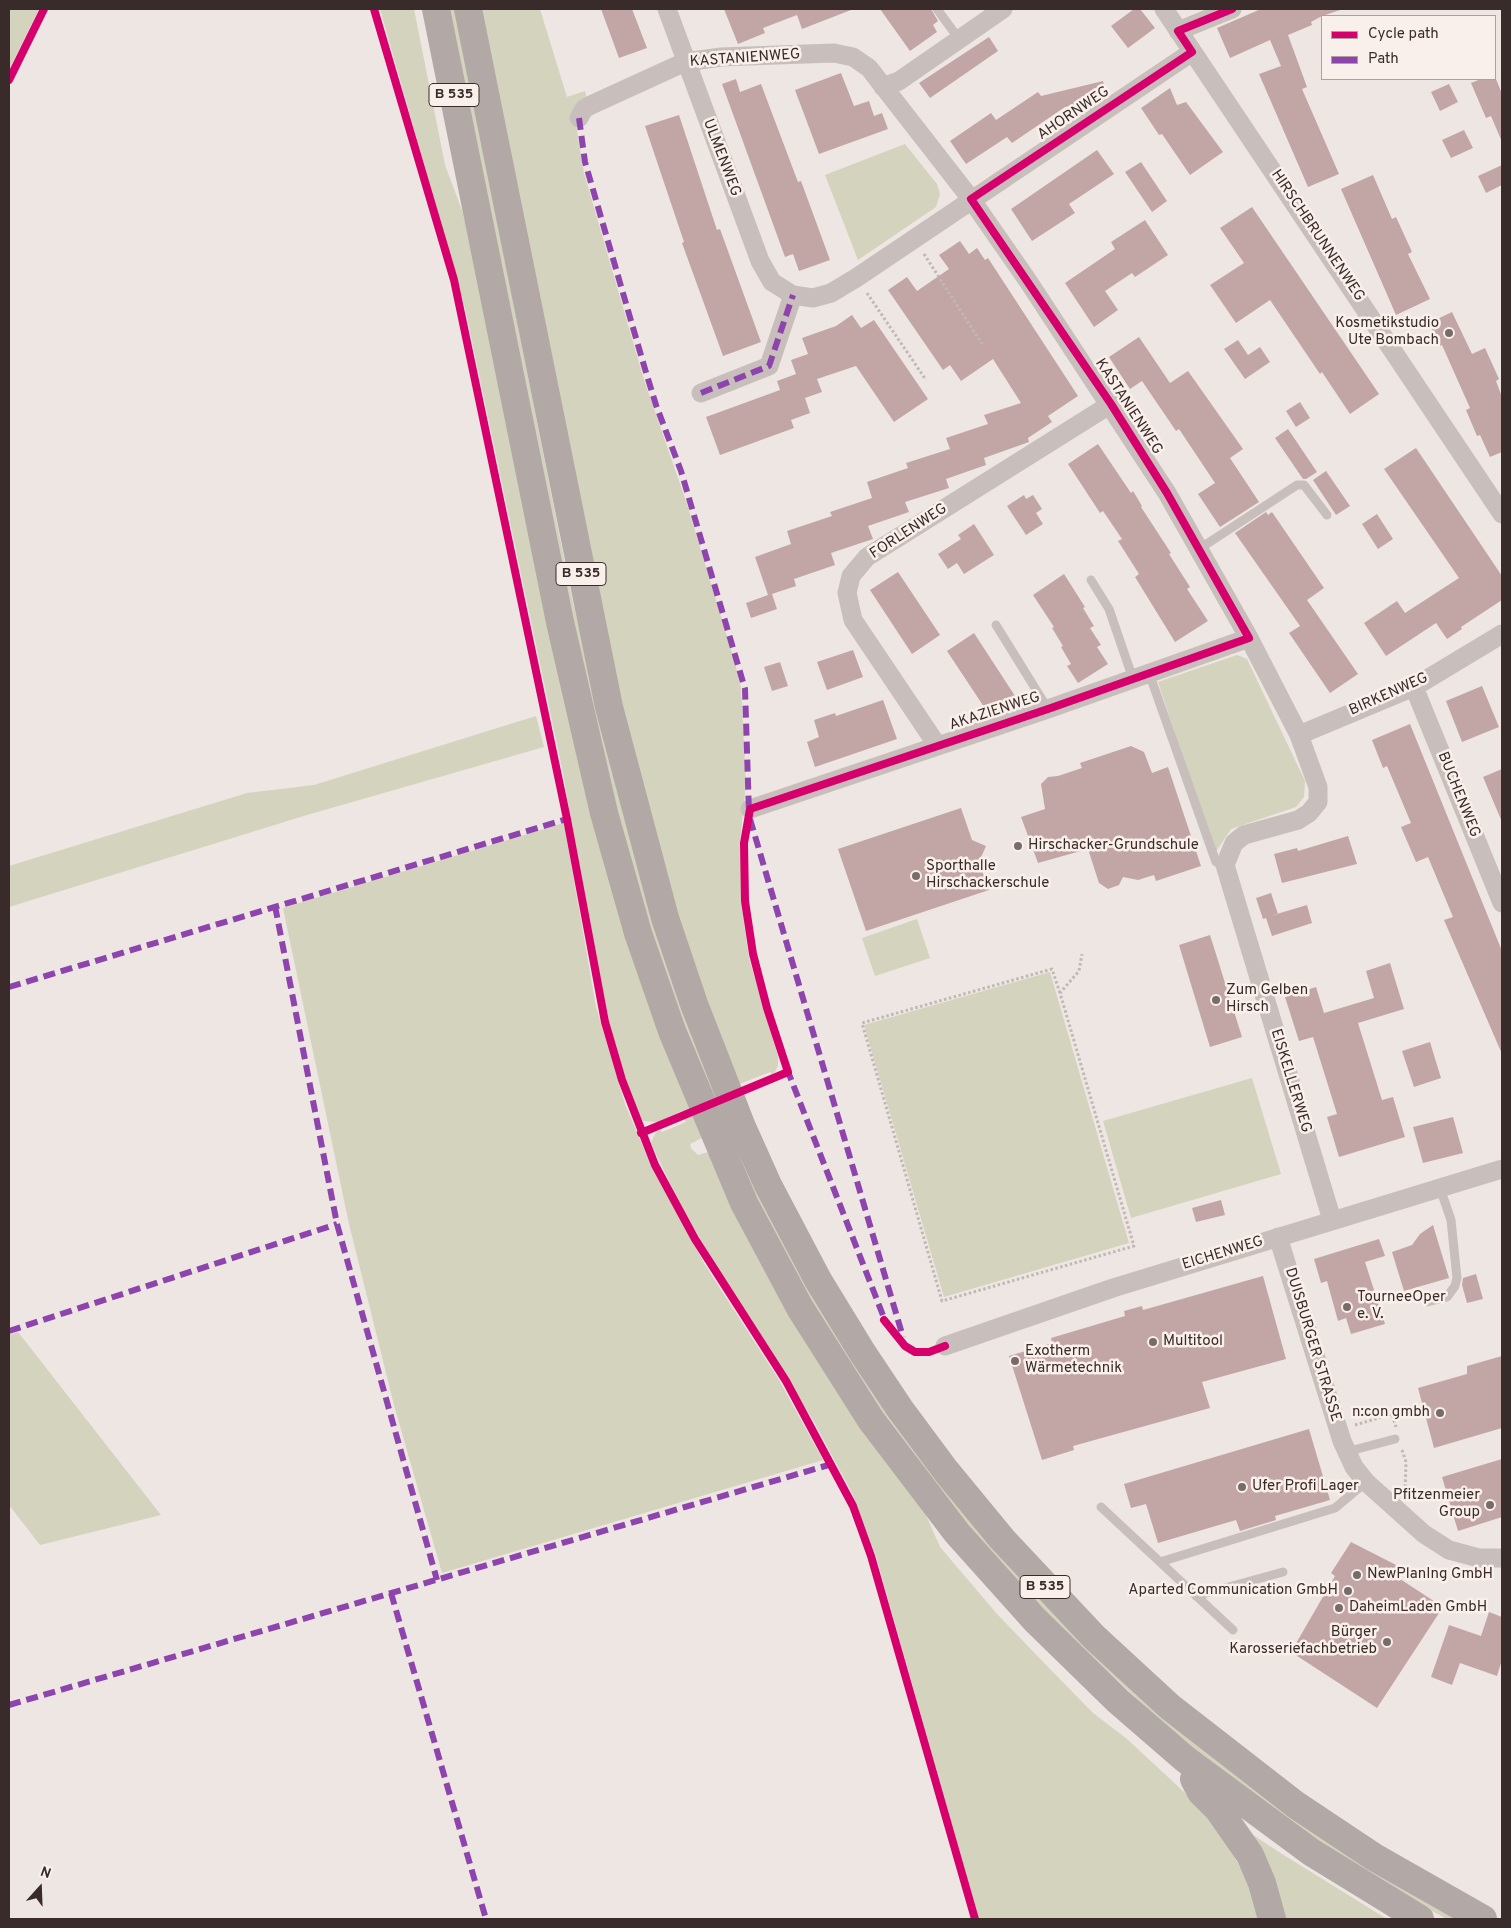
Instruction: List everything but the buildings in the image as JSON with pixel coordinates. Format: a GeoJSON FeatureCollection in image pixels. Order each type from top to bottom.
{"type":"FeatureCollection","features":[{"type":"Feature","properties":{"kind":"highway","name":"B 535"},"geometry":{"type":"LineString","coordinates":[[436,9],[560,622],[602,804],[638,933],[672,1032],[712,1132],[744,1203],[800,1308],[834,1365],[908,1472],[956,1533],[1035,1620],[1118,1701],[1185,1759],[1311,1852],[1420,1919]]}},
{"type":"Feature","properties":{"kind":"highway","name":"B 535"},"geometry":{"type":"LineString","coordinates":[[468,9],[605,688],[665,918],[694,1004],[738,1118],[768,1185],[818,1280],[900,1409],[946,1471],[1002,1539],[1094,1637],[1178,1713],[1296,1805],[1374,1857],[1484,1919]]}},
{"type":"Feature","properties":{"kind":"highway"},"geometry":{"type":"LineString","coordinates":[[1185,1759],[1201,1792],[1218,1809],[1250,1855],[1262,1883],[1272,1919]]}},
{"type":"Feature","properties":{"kind":"street","name":"ULMENWEG"},"geometry":{"type":"LineString","coordinates":[[667,9],[760,261],[772,282],[794,295]]}},
{"type":"Feature","properties":{"kind":"street"},"geometry":{"type":"LineString","coordinates":[[883,87],[899,81],[1003,9]]}},
{"type":"Feature","properties":{"kind":"street","name":"HIRSCHBRUNNENWEG"},"geometry":{"type":"LineString","coordinates":[[1164,9],[1502,514]]}},
{"type":"Feature","properties":{"kind":"street"},"geometry":{"type":"LineString","coordinates":[[1178,30],[1232,9]]}},
{"type":"Feature","properties":{"kind":"street","name":"AHORNWEG"},"geometry":{"type":"LineString","coordinates":[[794,295],[813,298],[831,293],[856,278],[970,199],[1192,52]]}},
{"type":"Feature","properties":{"kind":"street","name":"KASTANIENWEG"},"geometry":{"type":"LineString","coordinates":[[579,118],[584,110],[591,105],[685,62],[721,57],[834,53],[853,57],[869,68],[970,199],[1111,404],[1167,493],[1199,549],[1299,735]]}},
{"type":"Feature","properties":{"kind":"street"},"geometry":{"type":"LineString","coordinates":[[701,393],[769,366],[794,295]]}},
{"type":"Feature","properties":{"kind":"street","name":"FORLENWEG"},"geometry":{"type":"LineString","coordinates":[[937,745],[853,620],[847,593],[851,576],[868,558],[1111,404]]}},
{"type":"Feature","properties":{"kind":"street","name":"BIRKENWEG"},"geometry":{"type":"LineString","coordinates":[[1299,735],[1414,687],[1502,634]]}},
{"type":"Feature","properties":{"kind":"street","name":"AKAZIENWEG"},"geometry":{"type":"LineString","coordinates":[[750,809],[1048,709],[1248,638]]}},
{"type":"Feature","properties":{"kind":"street","name":"BUCHENWEG"},"geometry":{"type":"LineString","coordinates":[[1414,687],[1502,902]]}},
{"type":"Feature","properties":{"kind":"street"},"geometry":{"type":"LineString","coordinates":[[1226,866],[1234,843],[1244,835],[1298,820],[1309,813],[1318,802],[1318,787],[1299,735]]}},
{"type":"Feature","properties":{"kind":"street","name":"EISKELLERWEG"},"geometry":{"type":"LineString","coordinates":[[1226,866],[1332,1220]]}},
{"type":"Feature","properties":{"kind":"street","name":"EICHENWEG"},"geometry":{"type":"LineString","coordinates":[[945,1346],[1114,1288],[1502,1169]]}},
{"type":"Feature","properties":{"kind":"street","name":"DUISBURGER STRASSE"},"geometry":{"type":"LineString","coordinates":[[1278,1237],[1346,1452],[1366,1482],[1424,1534],[1448,1550],[1479,1558],[1502,1558]]}},
{"type":"Feature","properties":{"kind":"lane"},"geometry":{"type":"LineString","coordinates":[[937,9],[959,39]]}},
{"type":"Feature","properties":{"kind":"lane"},"geometry":{"type":"LineString","coordinates":[[1199,549],[1297,485],[1304,485],[1327,514]]}},
{"type":"Feature","properties":{"kind":"lane"},"geometry":{"type":"LineString","coordinates":[[1092,580],[1109,609],[1141,676],[1216,862],[1226,866]]}},
{"type":"Feature","properties":{"kind":"lane","name":"AKAZIENWEG"},"geometry":{"type":"LineString","coordinates":[[996,625],[1048,709]]}},
{"type":"Feature","properties":{"kind":"lane"},"geometry":{"type":"LineString","coordinates":[[1427,1302],[1448,1297],[1455,1286],[1457,1278],[1451,1220],[1440,1188]]}},
{"type":"Feature","properties":{"kind":"lane"},"geometry":{"type":"LineString","coordinates":[[1346,1452],[1395,1440]]}},
{"type":"Feature","properties":{"kind":"lane"},"geometry":{"type":"LineString","coordinates":[[1160,1562],[1335,1508],[1366,1482]]}},
{"type":"Feature","properties":{"kind":"lane"},"geometry":{"type":"LineString","coordinates":[[1102,1507],[1233,1630]]}},
{"type":"Feature","properties":{"kind":"lane"},"geometry":{"type":"LineString","coordinates":[[1196,1596],[1283,1572]]}},
{"type":"Feature","properties":{"kind":"path"},"geometry":{"type":"LineString","coordinates":[[914,239],[982,344]]}},
{"type":"Feature","properties":{"kind":"path"},"geometry":{"type":"LineString","coordinates":[[856,278],[926,380]]}},
{"type":"Feature","properties":{"kind":"path"},"geometry":{"type":"LineString","coordinates":[[1060,993],[1079,971],[1082,954]]}},
{"type":"Feature","properties":{"kind":"path"},"geometry":{"type":"LineString","coordinates":[[1052,970],[1060,993],[1134,1246],[942,1300],[862,1023],[1052,970]]}},
{"type":"Feature","properties":{"kind":"green space"},"geometry":{"type":"Polygon","coordinates":[[[9,9],[39,9],[9,70],[9,9]]]}},
{"type":"Feature","properties":{"kind":"green space"},"geometry":{"type":"Polygon","coordinates":[[[380,9],[414,9],[445,165],[463,213],[483,304],[702,1138],[690,1144],[691,1148],[698,1155],[708,1152],[903,1481],[926,1515],[940,1547],[997,1614],[1093,1713],[1127,1739],[1197,1804],[1219,1829],[1252,1889],[1259,1919],[979,1919],[876,1556],[852,1493],[813,1420],[723,1278],[681,1205],[653,1148],[651,1142],[656,1132],[660,1130],[662,1132],[686,1122],[682,1111],[658,1122],[643,1121],[638,1115],[615,1049],[593,945],[563,773],[465,308],[380,9]]]}},
{"type":"Feature","properties":{"kind":"green space"},"geometry":{"type":"Polygon","coordinates":[[[449,9],[455,9],[571,593],[601,721],[828,1321],[1213,1758],[1310,1830],[1458,1919],[1447,1919],[1413,1901],[1308,1834],[1181,1740],[1036,1604],[981,1542],[897,1435],[849,1365],[798,1282],[728,1140],[663,970],[612,794],[586,688],[449,9]]]}},
{"type":"Feature","properties":{"kind":"green space"},"geometry":{"type":"Polygon","coordinates":[[[481,9],[540,9],[567,97],[585,91],[588,103],[576,125],[584,173],[644,380],[686,501],[741,688],[746,783],[740,841],[744,924],[749,958],[778,1056],[778,1065],[772,1074],[770,1072],[737,1085],[686,945],[625,722],[481,9]]]}},
{"type":"Feature","properties":{"kind":"green space"},"geometry":{"type":"Polygon","coordinates":[[[905,144],[937,184],[940,194],[936,207],[858,260],[825,175],[905,144]]]}},
{"type":"Feature","properties":{"kind":"green space"},"geometry":{"type":"Polygon","coordinates":[[[1237,655],[1247,659],[1305,781],[1304,797],[1296,807],[1231,829],[1215,853],[1158,682],[1237,655]]]}},
{"type":"Feature","properties":{"kind":"green space"},"geometry":{"type":"Polygon","coordinates":[[[536,716],[544,747],[307,815],[9,907],[9,866],[247,793],[314,785],[536,716]]]}},
{"type":"Feature","properties":{"kind":"green space"},"geometry":{"type":"Polygon","coordinates":[[[564,823],[596,1007],[625,1104],[651,1165],[705,1265],[779,1380],[823,1460],[442,1573],[394,1405],[349,1224],[283,908],[564,823]]]}},
{"type":"Feature","properties":{"kind":"green space"},"geometry":{"type":"Polygon","coordinates":[[[917,919],[930,958],[875,976],[862,938],[917,919]]]}},
{"type":"Feature","properties":{"kind":"green space"},"geometry":{"type":"Polygon","coordinates":[[[1050,972],[1129,1243],[944,1297],[864,1025],[1050,972]]]}},
{"type":"Feature","properties":{"kind":"green space"},"geometry":{"type":"Polygon","coordinates":[[[1252,1078],[1281,1174],[1131,1218],[1103,1121],[1252,1078]]]}},
{"type":"Feature","properties":{"kind":"green space"},"geometry":{"type":"Polygon","coordinates":[[[18,1332],[161,1515],[40,1545],[9,1505],[9,1335],[18,1332]]]}},
{"type":"Feature","properties":{"kind":"green space"},"geometry":{"type":"Polygon","coordinates":[[[1244,1829],[1282,1854],[1387,1919],[1280,1919],[1244,1829]]]}},
{"type":"Feature","properties":{"kind":"marked path"},"geometry":{"type":"LineString","coordinates":[[579,118],[585,162],[645,369],[656,405],[681,471],[745,689],[749,813]]}},
{"type":"Feature","properties":{"kind":"marked path"},"geometry":{"type":"LineString","coordinates":[[701,393],[769,366],[793,295]]}},
{"type":"Feature","properties":{"kind":"marked path"},"geometry":{"type":"LineString","coordinates":[[9,987],[567,819]]}},
{"type":"Feature","properties":{"kind":"marked path"},"geometry":{"type":"LineString","coordinates":[[750,819],[903,1337]]}},
{"type":"Feature","properties":{"kind":"marked path"},"geometry":{"type":"LineString","coordinates":[[275,906],[337,1224],[437,1580]]}},
{"type":"Feature","properties":{"kind":"marked path"},"geometry":{"type":"LineString","coordinates":[[787,1069],[886,1323]]}},
{"type":"Feature","properties":{"kind":"marked path"},"geometry":{"type":"LineString","coordinates":[[9,1331],[337,1224]]}},
{"type":"Feature","properties":{"kind":"marked path"},"geometry":{"type":"LineString","coordinates":[[9,1705],[832,1464]]}},
{"type":"Feature","properties":{"kind":"marked path"},"geometry":{"type":"LineString","coordinates":[[391,1593],[486,1919]]}},
{"type":"Feature","properties":{"kind":"cycle path"},"geometry":{"type":"LineString","coordinates":[[9,80],[44,9]]}},
{"type":"Feature","properties":{"kind":"cycle path"},"geometry":{"type":"LineString","coordinates":[[374,9],[454,280],[567,819],[605,1022],[622,1080],[655,1165],[695,1239],[786,1381],[853,1506],[871,1556],[975,1919]]}},
{"type":"Feature","properties":{"kind":"cycle path"},"geometry":{"type":"LineString","coordinates":[[641,1133],[788,1072],[767,1008],[753,954],[745,901],[744,843],[750,809],[1048,709],[1249,638],[1167,493],[1111,404],[971,199],[1192,52],[1178,31],[1232,9]]}},
{"type":"Feature","properties":{"kind":"cycle path"},"geometry":{"type":"LineString","coordinates":[[884,1320],[905,1346],[915,1352],[929,1352],[945,1346]]}},
{"type":"Feature","properties":{"kind":"place","name":"Kosmetikstudio Ute Bombach"},"geometry":{"type":"Point","coordinates":[1449,333]}},
{"type":"Feature","properties":{"kind":"place","name":"Hirschacker-Grundschule"},"geometry":{"type":"Point","coordinates":[1018,846]}},
{"type":"Feature","properties":{"kind":"place","name":"Sporthalle Hirschackerschule"},"geometry":{"type":"Point","coordinates":[916,876]}},
{"type":"Feature","properties":{"kind":"place","name":"Zum Gelben Hirsch"},"geometry":{"type":"Point","coordinates":[1216,1000]}},
{"type":"Feature","properties":{"kind":"place","name":"TourneeOper e. V."},"geometry":{"type":"Point","coordinates":[1347,1307]}},
{"type":"Feature","properties":{"kind":"place","name":"Multitool"},"geometry":{"type":"Point","coordinates":[1153,1342]}},
{"type":"Feature","properties":{"kind":"place","name":"Exotherm Wärmetechnik"},"geometry":{"type":"Point","coordinates":[1015,1361]}},
{"type":"Feature","properties":{"kind":"place","name":"n:con gmbh"},"geometry":{"type":"Point","coordinates":[1440,1413]}},
{"type":"Feature","properties":{"kind":"place","name":"Ufer Profi Lager"},"geometry":{"type":"Point","coordinates":[1242,1487]}},
{"type":"Feature","properties":{"kind":"place","name":"Pfitzenmeier Group"},"geometry":{"type":"Point","coordinates":[1490,1505]}},
{"type":"Feature","properties":{"kind":"place","name":"NewPlanIng GmbH"},"geometry":{"type":"Point","coordinates":[1357,1575]}},
{"type":"Feature","properties":{"kind":"place","name":"Aparted Communication GmbH"},"geometry":{"type":"Point","coordinates":[1348,1591]}},
{"type":"Feature","properties":{"kind":"place","name":"DaheimLaden GmbH"},"geometry":{"type":"Point","coordinates":[1339,1608]}},
{"type":"Feature","properties":{"kind":"place","name":"Bürger Karosseriefachbetrieb"},"geometry":{"type":"Point","coordinates":[1387,1642]}}]}
